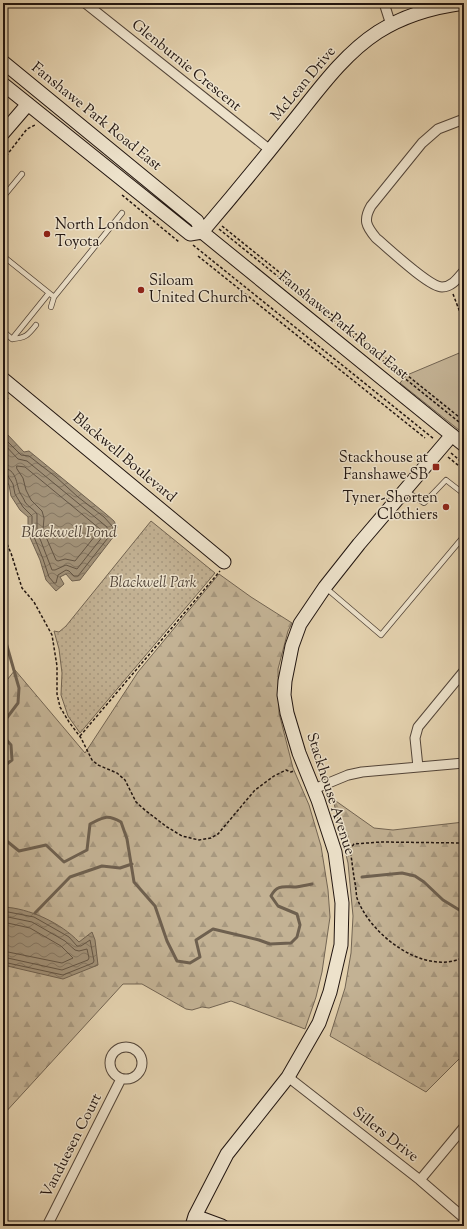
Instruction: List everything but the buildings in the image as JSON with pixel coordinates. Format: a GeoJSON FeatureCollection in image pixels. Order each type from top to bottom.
{"type":"FeatureCollection","features":[{"type":"Feature","properties":{"kind":"street","name":"Glenburnie Crescent"},"geometry":{"type":"LineString","coordinates":[[85,3],[270,150]]}},
{"type":"Feature","properties":{"kind":"street"},"geometry":{"type":"LineString","coordinates":[[384,3],[391,25]]}},
{"type":"Feature","properties":{"kind":"street","name":"McLean Drive"},"geometry":{"type":"LineString","coordinates":[[202,232],[216,224],[270,150],[325,82],[350,54],[378,32],[413,14],[464,3]]}},
{"type":"Feature","properties":{"kind":"street","name":"Fanshawe Park Road East"},"geometry":{"type":"LineString","coordinates":[[3,62],[197,221],[202,232],[464,445]]}},
{"type":"Feature","properties":{"kind":"street","name":"Fanshawe Park Road East"},"geometry":{"type":"LineString","coordinates":[[3,84],[190,234],[202,232]]}},
{"type":"Feature","properties":{"kind":"street"},"geometry":{"type":"LineString","coordinates":[[3,133],[38,90]]}},
{"type":"Feature","properties":{"kind":"street"},"geometry":{"type":"LineString","coordinates":[[464,119],[438,130],[422,143],[371,206],[365,221],[376,238],[428,282],[441,287],[449,285],[456,281],[464,271]]}},
{"type":"Feature","properties":{"kind":"street","name":"Blackwell Boulevard"},"geometry":{"type":"LineString","coordinates":[[3,379],[222,566]]}},
{"type":"Feature","properties":{"kind":"street","name":"Stackhouse Avenue"},"geometry":{"type":"LineString","coordinates":[[193,1221],[227,1154],[288,1077],[319,1023],[330,992],[341,945],[342,903],[335,852],[314,789],[299,753],[289,720],[284,695],[292,646],[300,624],[325,587],[404,490],[444,450],[452,435]]}},
{"type":"Feature","properties":{"kind":"street"},"geometry":{"type":"LineString","coordinates":[[418,767],[415,738],[418,727],[464,671]]}},
{"type":"Feature","properties":{"kind":"street"},"geometry":{"type":"LineString","coordinates":[[314,789],[348,775],[362,772],[464,763]]}},
{"type":"Feature","properties":{"kind":"street","name":"Sillers Drive"},"geometry":{"type":"LineString","coordinates":[[288,1077],[420,1180],[464,1218]]}},
{"type":"Feature","properties":{"kind":"street","name":"Vanduesen Court"},"geometry":{"type":"LineString","coordinates":[[47,1226],[121,1079]]}},
{"type":"Feature","properties":{"kind":"street"},"geometry":{"type":"LineString","coordinates":[[420,1180],[464,1127]]}},
{"type":"Feature","properties":{"kind":"street"},"geometry":{"type":"LineString","coordinates":[[193,1221],[222,1226]]}},
{"type":"Feature","properties":{"kind":"lane"},"geometry":{"type":"LineString","coordinates":[[3,197],[22,174]]}},
{"type":"Feature","properties":{"kind":"lane"},"geometry":{"type":"LineString","coordinates":[[51,307],[54,297],[122,213]]}},
{"type":"Feature","properties":{"kind":"lane"},"geometry":{"type":"LineString","coordinates":[[3,256],[54,297]]}},
{"type":"Feature","properties":{"kind":"lane"},"geometry":{"type":"LineString","coordinates":[[12,339],[49,293]]}},
{"type":"Feature","properties":{"kind":"lane"},"geometry":{"type":"LineString","coordinates":[[3,331],[12,339],[22,338],[30,332],[36,324]]}},
{"type":"Feature","properties":{"kind":"lane"},"geometry":{"type":"LineString","coordinates":[[404,490],[424,503],[446,480],[464,494]]}},
{"type":"Feature","properties":{"kind":"lane"},"geometry":{"type":"LineString","coordinates":[[325,587],[381,635],[464,536]]}},
{"type":"Feature","properties":{"kind":"path"},"geometry":{"type":"LineString","coordinates":[[3,160],[27,129],[34,124]]}},
{"type":"Feature","properties":{"kind":"path"},"geometry":{"type":"LineString","coordinates":[[216,224],[464,421]]}},
{"type":"Feature","properties":{"kind":"path"},"geometry":{"type":"LineString","coordinates":[[216,224],[464,426]]}},
{"type":"Feature","properties":{"kind":"path"},"geometry":{"type":"LineString","coordinates":[[193,245],[444,450],[464,464]]}},
{"type":"Feature","properties":{"kind":"path"},"geometry":{"type":"LineString","coordinates":[[198,256],[426,438]]}},
{"type":"Feature","properties":{"kind":"path"},"geometry":{"type":"LineString","coordinates":[[449,285],[464,323]]}},
{"type":"Feature","properties":{"kind":"path"},"geometry":{"type":"LineString","coordinates":[[444,450],[464,470]]}},
{"type":"Feature","properties":{"kind":"path"},"geometry":{"type":"LineString","coordinates":[[3,535],[11,553],[22,588],[34,602],[52,635],[57,666],[57,694],[60,707],[80,736],[92,760],[98,765],[116,773],[125,780],[136,802],[146,811],[182,836],[199,840],[211,838],[218,834],[255,790],[274,776],[286,770],[294,772]]}},
{"type":"Feature","properties":{"kind":"path"},"geometry":{"type":"LineString","coordinates":[[80,736],[222,566]]}},
{"type":"Feature","properties":{"kind":"path"},"geometry":{"type":"LineString","coordinates":[[464,842],[381,842],[354,844],[350,849],[357,898],[366,915],[388,942],[418,957],[432,961],[446,963],[459,960],[464,957]]}},
{"type":"Feature","properties":{"kind":"green space"},"geometry":{"type":"Polygon","coordinates":[[[464,351],[464,434],[400,383],[407,375],[464,351]]]}},
{"type":"Feature","properties":{"kind":"green space","name":"Blackwell Park"},"geometry":{"type":"Polygon","coordinates":[[[151,521],[215,573],[80,733],[68,716],[61,695],[62,673],[59,649],[54,631],[59,632],[66,626],[151,521]]]}},
{"type":"Feature","properties":{"kind":"green space"},"geometry":{"type":"Polygon","coordinates":[[[219,574],[251,597],[292,623],[288,631],[278,669],[279,713],[293,768],[309,805],[321,846],[328,890],[330,917],[322,972],[316,997],[305,1029],[231,1001],[209,1008],[202,1007],[192,1010],[186,1009],[142,984],[123,984],[3,1115],[3,685],[15,670],[85,753],[138,672],[219,574]]]}},
{"type":"Feature","properties":{"kind":"green space"},"geometry":{"type":"Polygon","coordinates":[[[333,799],[374,828],[393,830],[464,822],[464,1050],[460,1058],[426,1092],[330,1036],[345,988],[351,953],[353,916],[348,863],[333,799]]]}},
{"type":"Feature","properties":{"kind":"water","name":"Blackwell Pond"},"geometry":{"type":"Polygon","coordinates":[[[3,433],[7,434],[24,452],[29,451],[106,514],[114,521],[117,527],[114,536],[80,580],[72,581],[66,574],[60,577],[64,584],[56,591],[46,580],[40,560],[28,533],[28,517],[20,510],[11,496],[9,485],[3,475],[3,433]]]}},
{"type":"Feature","properties":{"kind":"water"},"geometry":{"type":"Polygon","coordinates":[[[3,907],[23,910],[44,918],[72,935],[79,942],[92,932],[95,940],[98,965],[63,979],[3,965],[3,907]]]}},
{"type":"Feature","properties":{"kind":"waterway"},"geometry":{"type":"LineString","coordinates":[[3,632],[19,688],[18,703],[3,723]]}},
{"type":"Feature","properties":{"kind":"waterway"},"geometry":{"type":"LineString","coordinates":[[3,736],[11,745],[12,760],[3,767]]}},
{"type":"Feature","properties":{"kind":"waterway"},"geometry":{"type":"LineString","coordinates":[[3,838],[19,851],[46,845],[64,862],[87,850],[90,824],[106,817],[121,822],[127,839],[134,882],[155,906],[167,941],[177,961],[190,963],[200,957],[196,940],[213,929],[270,944],[291,943],[297,937],[300,925],[297,914],[278,906],[271,896],[273,892],[281,887],[296,887],[312,884]]}},
{"type":"Feature","properties":{"kind":"waterway"},"geometry":{"type":"LineString","coordinates":[[35,913],[70,877],[102,866],[120,868],[132,864]]}},
{"type":"Feature","properties":{"kind":"waterway"},"geometry":{"type":"LineString","coordinates":[[362,877],[402,873],[415,876],[424,882],[443,900],[461,911],[464,910]]}},
{"type":"Feature","properties":{"kind":"place","name":"North London Toyota"},"geometry":{"type":"Point","coordinates":[47,234]}},
{"type":"Feature","properties":{"kind":"place","name":"Siloam United Church"},"geometry":{"type":"Point","coordinates":[141,290]}},
{"type":"Feature","properties":{"kind":"place","name":"Stackhouse at Fanshawe SB"},"geometry":{"type":"Point","coordinates":[436,467]}},
{"type":"Feature","properties":{"kind":"place","name":"Tyner-Shorten Clothiers"},"geometry":{"type":"Point","coordinates":[446,507]}}]}
